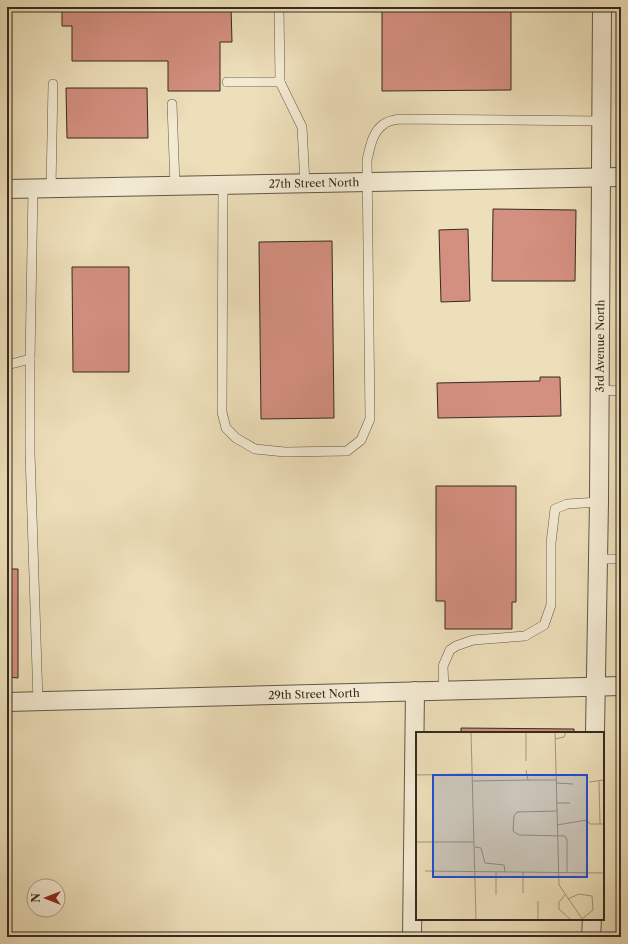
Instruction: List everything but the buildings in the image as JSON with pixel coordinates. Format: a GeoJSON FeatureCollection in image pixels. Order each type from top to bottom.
{"type":"FeatureCollection","features":[{"type":"Feature","properties":{"kind":"street","name":"3rd Avenue North"},"geometry":{"type":"LineString","coordinates":[[595,732],[599,559],[602,7]]}},
{"type":"Feature","properties":{"kind":"street","name":"27th Street North"},"geometry":{"type":"LineString","coordinates":[[7,189],[621,177]]}},
{"type":"Feature","properties":{"kind":"street","name":"29th Street North"},"geometry":{"type":"LineString","coordinates":[[7,702],[621,686]]}},
{"type":"Feature","properties":{"kind":"street"},"geometry":{"type":"LineString","coordinates":[[412,937],[415,691]]}},
{"type":"Feature","properties":{"kind":"street"},"geometry":{"type":"LineString","coordinates":[[591,937],[592,920]]}},
{"type":"Feature","properties":{"kind":"lane"},"geometry":{"type":"LineString","coordinates":[[279,7],[280,82],[302,127],[305,184]]}},
{"type":"Feature","properties":{"kind":"lane"},"geometry":{"type":"LineString","coordinates":[[227,82],[280,82]]}},
{"type":"Feature","properties":{"kind":"lane"},"geometry":{"type":"LineString","coordinates":[[51,188],[53,84]]}},
{"type":"Feature","properties":{"kind":"lane"},"geometry":{"type":"LineString","coordinates":[[172,104],[175,186]]}},
{"type":"Feature","properties":{"kind":"lane"},"geometry":{"type":"LineString","coordinates":[[223,185],[222,412],[226,428],[236,438],[256,449],[285,452],[347,451],[361,440],[370,420],[367,160],[370,143],[375,134],[384,124],[399,119],[601,120]]}},
{"type":"Feature","properties":{"kind":"lane"},"geometry":{"type":"LineString","coordinates":[[33,189],[30,453],[38,702]]}},
{"type":"Feature","properties":{"kind":"lane"},"geometry":{"type":"LineString","coordinates":[[7,365],[30,359]]}},
{"type":"Feature","properties":{"kind":"lane"},"geometry":{"type":"LineString","coordinates":[[600,390],[621,391]]}},
{"type":"Feature","properties":{"kind":"lane"},"geometry":{"type":"LineString","coordinates":[[444,690],[443,666],[450,650],[473,640],[525,636],[544,625],[551,605],[551,543],[555,509],[568,504],[599,502]]}},
{"type":"Feature","properties":{"kind":"lane"},"geometry":{"type":"LineString","coordinates":[[599,559],[621,559]]}}]}
